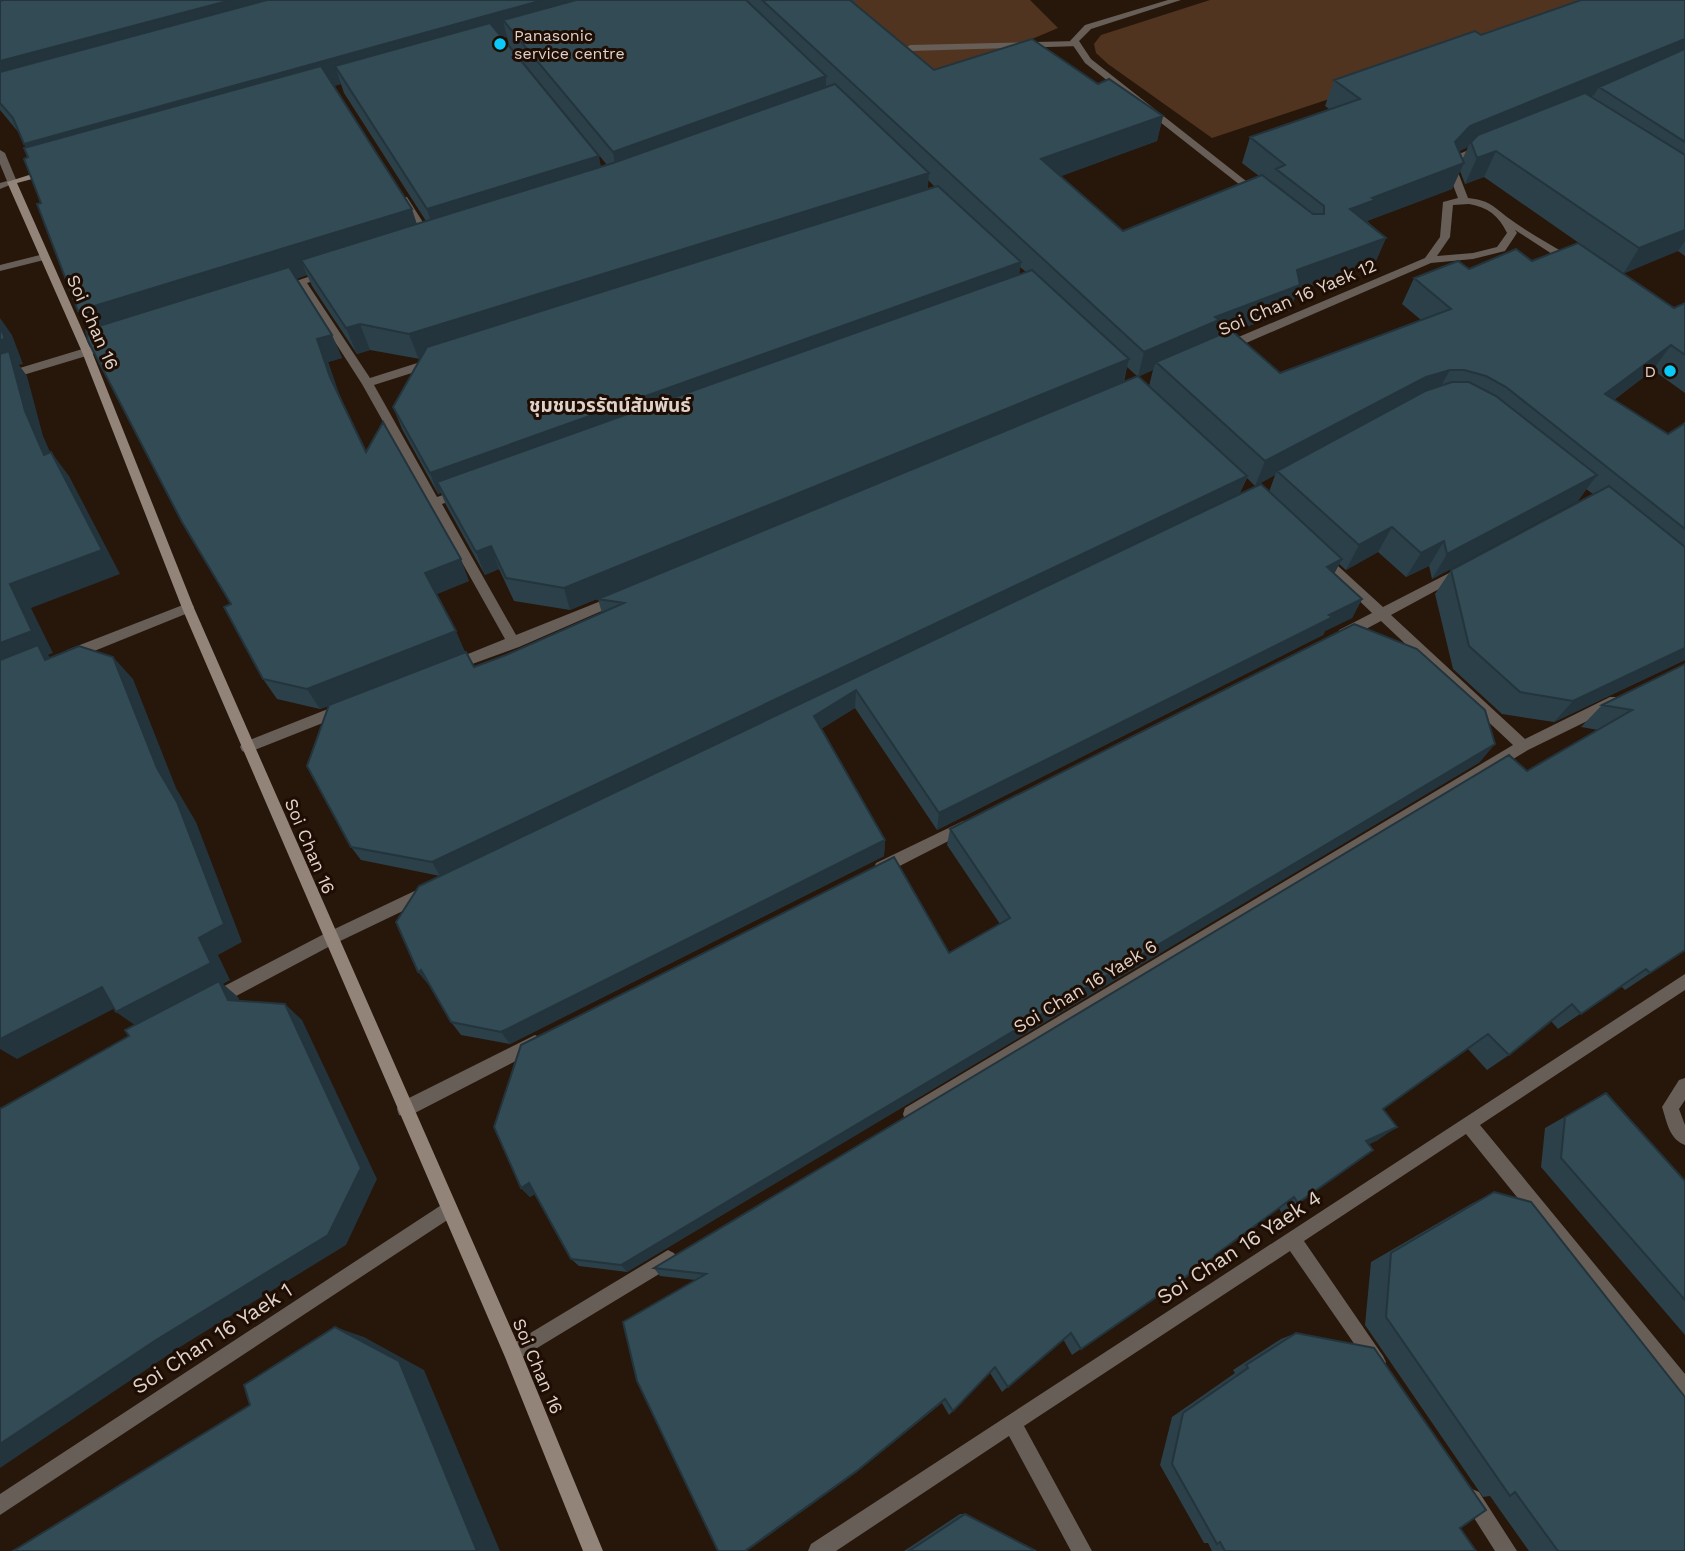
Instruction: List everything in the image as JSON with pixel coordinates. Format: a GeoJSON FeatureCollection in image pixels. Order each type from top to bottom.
{"type":"FeatureCollection","features":[{"type":"Feature","properties":{"kind":"street"},"geometry":{"type":"LineString","coordinates":[[1177,0],[1088,27],[1074,41],[1088,61],[1266,201]]}},
{"type":"Feature","properties":{"kind":"street"},"geometry":{"type":"LineString","coordinates":[[910,48],[1077,44]]}},
{"type":"Feature","properties":{"kind":"street"},"geometry":{"type":"LineString","coordinates":[[1464,200],[1451,167],[1462,156],[1487,146]]}},
{"type":"Feature","properties":{"kind":"street","name":"Soi Chan 16"},"geometry":{"type":"LineString","coordinates":[[0,153],[6,184],[44,257],[87,352],[188,608],[329,939],[513,1353],[593,1551]]}},
{"type":"Feature","properties":{"kind":"street"},"geometry":{"type":"LineString","coordinates":[[6,184],[64,168]]}},
{"type":"Feature","properties":{"kind":"street"},"geometry":{"type":"LineString","coordinates":[[401,195],[430,242]]}},
{"type":"Feature","properties":{"kind":"street"},"geometry":{"type":"LineString","coordinates":[[1429,260],[1445,237],[1448,202],[1464,200],[1482,203],[1505,216],[1507,220],[1581,269]]}},
{"type":"Feature","properties":{"kind":"street","name":"Soi Chan 16 Yaek 12"},"geometry":{"type":"LineString","coordinates":[[1213,352],[1429,260],[1474,256],[1501,249],[1512,233],[1507,220]]}},
{"type":"Feature","properties":{"kind":"street"},"geometry":{"type":"LineString","coordinates":[[418,246],[444,237]]}},
{"type":"Feature","properties":{"kind":"street"},"geometry":{"type":"LineString","coordinates":[[0,268],[44,257]]}},
{"type":"Feature","properties":{"kind":"street"},"geometry":{"type":"LineString","coordinates":[[276,290],[340,269]]}},
{"type":"Feature","properties":{"kind":"street"},"geometry":{"type":"LineString","coordinates":[[301,281],[367,383],[514,643]]}},
{"type":"Feature","properties":{"kind":"street"},"geometry":{"type":"LineString","coordinates":[[0,378],[112,343]]}},
{"type":"Feature","properties":{"kind":"street"},"geometry":{"type":"LineString","coordinates":[[367,383],[447,358]]}},
{"type":"Feature","properties":{"kind":"street"},"geometry":{"type":"LineString","coordinates":[[435,502],[474,488]]}},
{"type":"Feature","properties":{"kind":"street"},"geometry":{"type":"LineString","coordinates":[[1313,550],[1522,746]]}},
{"type":"Feature","properties":{"kind":"street"},"geometry":{"type":"LineString","coordinates":[[1333,639],[1476,564]]}},
{"type":"Feature","properties":{"kind":"street"},"geometry":{"type":"LineString","coordinates":[[437,673],[628,596]]}},
{"type":"Feature","properties":{"kind":"street"},"geometry":{"type":"LineString","coordinates":[[63,658],[188,608]]}},
{"type":"Feature","properties":{"kind":"street","name":"Soi Chan 16 Yaek 6"},"geometry":{"type":"LineString","coordinates":[[893,1124],[1522,746],[1635,691]]}},
{"type":"Feature","properties":{"kind":"street"},"geometry":{"type":"LineString","coordinates":[[247,747],[361,702]]}},
{"type":"Feature","properties":{"kind":"street"},"geometry":{"type":"LineString","coordinates":[[863,878],[974,821]]}},
{"type":"Feature","properties":{"kind":"street"},"geometry":{"type":"LineString","coordinates":[[195,1010],[329,939],[441,885]]}},
{"type":"Feature","properties":{"kind":"street","name":"Soi Chan 16 Yaek 4"},"geometry":{"type":"LineString","coordinates":[[818,1551],[1685,981]]}},
{"type":"Feature","properties":{"kind":"street"},"geometry":{"type":"LineString","coordinates":[[405,1109],[553,1034]]}},
{"type":"Feature","properties":{"kind":"street"},"geometry":{"type":"LineString","coordinates":[[1685,1086],[1670,1107],[1677,1128],[1685,1137]]}},
{"type":"Feature","properties":{"kind":"street"},"geometry":{"type":"LineString","coordinates":[[1468,1123],[1685,1389]]}},
{"type":"Feature","properties":{"kind":"street","name":"Soi Chan 16 Yaek 1"},"geometry":{"type":"LineString","coordinates":[[0,1505],[449,1209]]}},
{"type":"Feature","properties":{"kind":"street"},"geometry":{"type":"LineString","coordinates":[[1292,1239],[1384,1373]]}},
{"type":"Feature","properties":{"kind":"street"},"geometry":{"type":"LineString","coordinates":[[513,1353],[679,1253]]}},
{"type":"Feature","properties":{"kind":"street"},"geometry":{"type":"LineString","coordinates":[[1012,1423],[1082,1551]]}},
{"type":"Feature","properties":{"kind":"street"},"geometry":{"type":"LineString","coordinates":[[1461,1484],[1507,1551]]}},
{"type":"Feature","properties":{"kind":"shaded area"},"geometry":{"type":"Polygon","coordinates":[[[805,0],[1030,0],[1058,28],[923,85],[805,0]]]}},
{"type":"Feature","properties":{"kind":"shaded area"},"geometry":{"type":"Polygon","coordinates":[[[1210,0],[1627,0],[1212,138],[1108,64],[1096,53],[1094,44],[1101,35],[1210,0]]]}},
{"type":"Feature","properties":{"kind":"building"},"geometry":{"type":"Polygon","coordinates":[[[231,0],[0,61],[0,1],[231,0]]]}},
{"type":"Feature","properties":{"kind":"building"},"geometry":{"type":"Polygon","coordinates":[[[267,0],[543,0],[24,144],[13,118],[0,103],[0,72],[267,0]]]}},
{"type":"Feature","properties":{"kind":"building"},"geometry":{"type":"Polygon","coordinates":[[[576,0],[746,0],[826,76],[613,152],[503,20],[576,0]]]}},
{"type":"Feature","properties":{"kind":"building"},"geometry":{"type":"Polygon","coordinates":[[[762,0],[850,0],[934,70],[1032,39],[1098,84],[1109,79],[1163,116],[1041,159],[1123,231],[1262,175],[1313,214],[1324,214],[1324,206],[1276,169],[1285,165],[1250,137],[1360,99],[1334,80],[1475,31],[1481,35],[1581,0],[1685,0],[1685,39],[1470,126],[1455,142],[1464,163],[1350,209],[1386,238],[1297,270],[1300,285],[1215,317],[1219,320],[1144,352],[762,0]]]}},
{"type":"Feature","properties":{"kind":"building"},"geometry":{"type":"Polygon","coordinates":[[[490,23],[599,156],[427,209],[335,66],[490,23]]]}},
{"type":"Feature","properties":{"kind":"building"},"geometry":{"type":"Polygon","coordinates":[[[1685,49],[1685,142],[1599,87],[1685,49]]]}},
{"type":"Feature","properties":{"kind":"building"},"geometry":{"type":"Polygon","coordinates":[[[321,66],[412,209],[78,311],[37,204],[41,203],[24,159],[28,157],[24,148],[321,66]]]}},
{"type":"Feature","properties":{"kind":"building"},"geometry":{"type":"Polygon","coordinates":[[[835,84],[929,173],[409,334],[360,324],[346,328],[301,260],[613,163],[835,84]]]}},
{"type":"Feature","properties":{"kind":"building"},"geometry":{"type":"Polygon","coordinates":[[[1585,93],[1685,155],[1685,230],[1639,248],[1496,151],[1477,158],[1471,142],[1478,135],[1585,93]]]}},
{"type":"Feature","properties":{"kind":"building"},"geometry":{"type":"Polygon","coordinates":[[[938,186],[1021,262],[430,473],[393,407],[427,347],[938,186]]]}},
{"type":"Feature","properties":{"kind":"building"},"geometry":{"type":"Polygon","coordinates":[[[1578,243],[1674,308],[1685,303],[1685,355],[1671,345],[1605,394],[1668,434],[1685,423],[1685,529],[1506,387],[1486,376],[1464,370],[1450,370],[1426,377],[1265,461],[1156,362],[1231,330],[1280,373],[1451,309],[1414,278],[1458,261],[1469,269],[1516,249],[1532,261],[1578,243]]]}},
{"type":"Feature","properties":{"kind":"building"},"geometry":{"type":"Polygon","coordinates":[[[289,267],[332,335],[317,339],[330,377],[366,452],[383,422],[461,559],[425,573],[456,631],[307,689],[263,679],[224,607],[231,604],[182,522],[88,341],[86,330],[289,267]]]}},
{"type":"Feature","properties":{"kind":"building"},"geometry":{"type":"Polygon","coordinates":[[[1032,270],[1129,359],[564,588],[506,578],[491,546],[476,552],[437,482],[1032,270]]]}},
{"type":"Feature","properties":{"kind":"building"},"geometry":{"type":"Polygon","coordinates":[[[0,326],[5,339],[0,340],[0,326]]]}},
{"type":"Feature","properties":{"kind":"building"},"geometry":{"type":"Polygon","coordinates":[[[9,351],[25,411],[44,455],[51,452],[102,550],[10,584],[32,631],[0,643],[0,354],[9,351]]]}},
{"type":"Feature","properties":{"kind":"building"},"geometry":{"type":"Polygon","coordinates":[[[1138,376],[1247,476],[432,862],[351,847],[307,766],[329,705],[466,652],[474,667],[506,655],[624,603],[598,599],[1138,376]]]}},
{"type":"Feature","properties":{"kind":"building"},"geometry":{"type":"Polygon","coordinates":[[[1452,382],[1469,382],[1496,396],[1597,475],[1447,554],[1444,541],[1421,553],[1392,527],[1359,545],[1277,471],[1425,391],[1452,382]]]}},
{"type":"Feature","properties":{"kind":"building"},"geometry":{"type":"Polygon","coordinates":[[[1261,484],[1342,559],[1327,567],[1362,599],[1329,615],[1333,617],[939,813],[856,690],[814,716],[885,840],[501,1032],[451,1022],[421,970],[418,972],[396,922],[419,886],[1261,484]]]}},
{"type":"Feature","properties":{"kind":"building"},"geometry":{"type":"Polygon","coordinates":[[[1609,486],[1685,547],[1685,648],[1573,701],[1520,692],[1469,646],[1451,570],[1609,486]]]}},
{"type":"Feature","properties":{"kind":"building"},"geometry":{"type":"Polygon","coordinates":[[[1354,624],[1417,649],[1485,710],[1495,744],[621,1265],[571,1259],[529,1183],[521,1188],[494,1127],[521,1045],[894,857],[949,953],[1010,918],[950,829],[1354,624]]]}},
{"type":"Feature","properties":{"kind":"building"},"geometry":{"type":"Polygon","coordinates":[[[38,645],[45,660],[79,646],[113,657],[157,768],[177,802],[224,924],[199,938],[211,963],[116,1012],[102,987],[0,1039],[0,660],[38,645]]]}},
{"type":"Feature","properties":{"kind":"building"},"geometry":{"type":"Polygon","coordinates":[[[1685,664],[1685,950],[1650,973],[1646,969],[1581,1014],[1572,1004],[1509,1055],[1488,1034],[1383,1109],[1397,1127],[1366,1141],[1373,1150],[1298,1203],[1294,1197],[1216,1256],[1081,1349],[1071,1333],[1008,1387],[995,1367],[953,1411],[945,1399],[858,1470],[745,1551],[718,1551],[637,1381],[623,1322],[706,1274],[654,1268],[1509,755],[1527,771],[1632,710],[1602,705],[1685,664]]]}},
{"type":"Feature","properties":{"kind":"building"},"geometry":{"type":"Polygon","coordinates":[[[219,981],[228,1000],[285,1004],[361,1168],[328,1235],[156,1340],[0,1444],[0,1109],[129,1036],[125,1030],[219,981]]]}},
{"type":"Feature","properties":{"kind":"building"},"geometry":{"type":"Polygon","coordinates":[[[1606,1093],[1685,1181],[1685,1300],[1561,1158],[1565,1117],[1606,1093]]]}},
{"type":"Feature","properties":{"kind":"building"},"geometry":{"type":"Polygon","coordinates":[[[1494,1192],[1531,1202],[1685,1397],[1685,1551],[1558,1551],[1515,1492],[1510,1496],[1386,1317],[1391,1253],[1494,1192]]]}},
{"type":"Feature","properties":{"kind":"building"},"geometry":{"type":"Polygon","coordinates":[[[335,1327],[399,1361],[477,1551],[13,1551],[250,1405],[244,1385],[335,1327]]]}},
{"type":"Feature","properties":{"kind":"building"},"geometry":{"type":"Polygon","coordinates":[[[1296,1333],[1374,1348],[1486,1510],[1460,1528],[1476,1551],[1225,1551],[1220,1542],[1217,1544],[1172,1464],[1183,1413],[1248,1368],[1246,1365],[1296,1333]]]}},
{"type":"Feature","properties":{"kind":"building"},"geometry":{"type":"Polygon","coordinates":[[[965,1514],[1036,1551],[909,1551],[965,1514]]]}},
{"type":"Feature","properties":{"kind":"place","name":"Panasonic service centre"},"geometry":{"type":"Point","coordinates":[500,44]}},
{"type":"Feature","properties":{"kind":"place","name":"D"},"geometry":{"type":"Point","coordinates":[1670,371]}},
{"type":"Feature","properties":{"kind":"district","name":"ชุมชนวรรัตน์สัมพันธ์"},"geometry":{"type":"Point","coordinates":[610,405]}}]}
